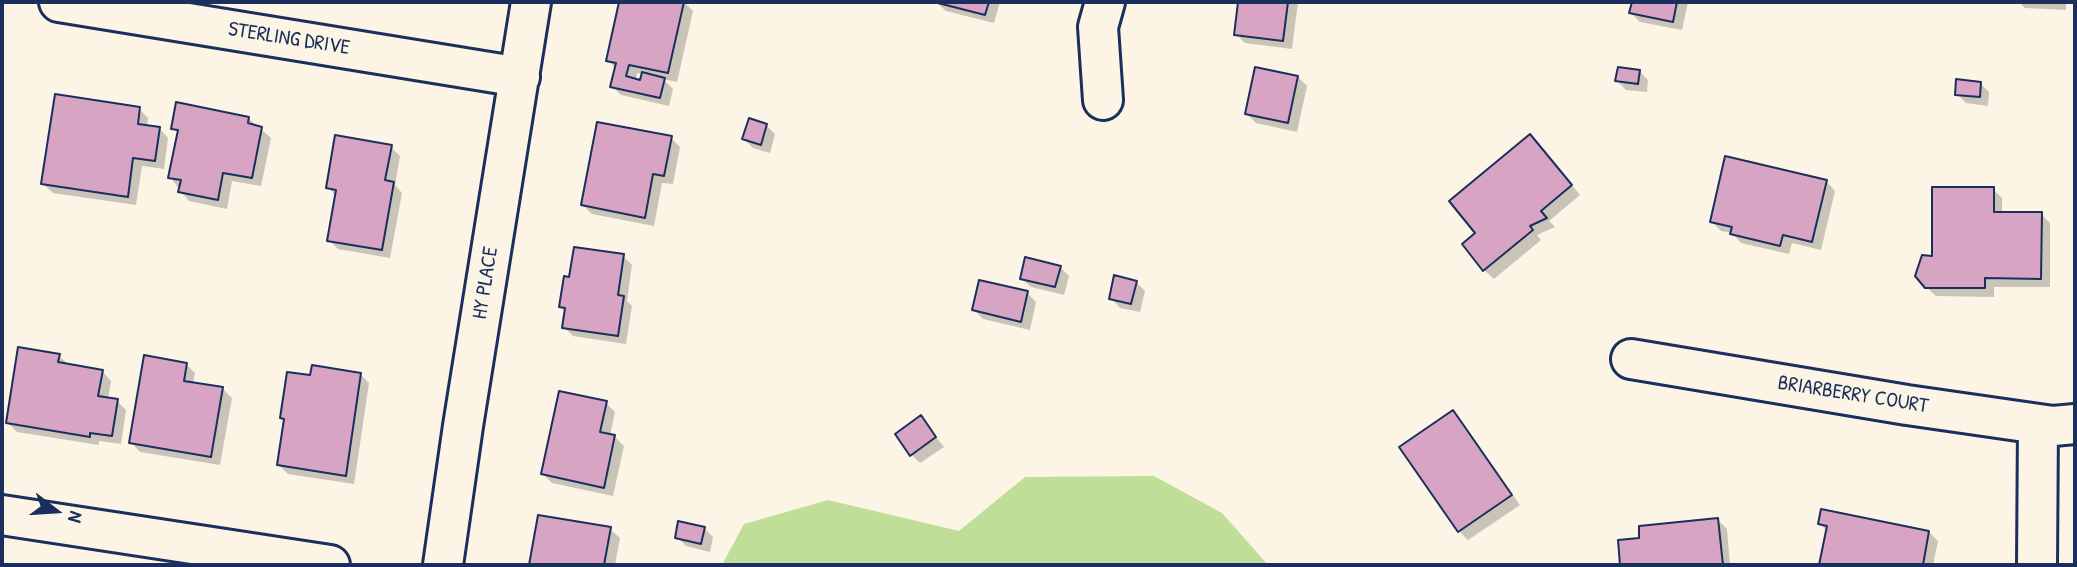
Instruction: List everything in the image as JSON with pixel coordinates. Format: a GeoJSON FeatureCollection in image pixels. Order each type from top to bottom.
{"type":"FeatureCollection","features":[{"type":"Feature","properties":{"kind":"street","name":"STERLING DRIVE"},"geometry":{"type":"LineString","coordinates":[[59,2],[520,77]]}},
{"type":"Feature","properties":{"kind":"street","name":"HY PLACE"},"geometry":{"type":"LineString","coordinates":[[443,565],[531,2]]}},
{"type":"Feature","properties":{"kind":"street"},"geometry":{"type":"LineString","coordinates":[[1103,100],[1098,27],[1105,2]]}},
{"type":"Feature","properties":{"kind":"street","name":"BRIARBERRY COURT"},"geometry":{"type":"LineString","coordinates":[[1631,359],[1907,405],[2053,426],[2075,424]]}},
{"type":"Feature","properties":{"kind":"street"},"geometry":{"type":"LineString","coordinates":[[2037,565],[2038,424]]}},
{"type":"Feature","properties":{"kind":"street"},"geometry":{"type":"LineString","coordinates":[[2,515],[330,565]]}},
{"type":"Feature","properties":{"kind":"green space"},"geometry":{"type":"Polygon","coordinates":[[[1154,476],[1222,513],[1268,565],[722,565],[744,524],[828,500],[959,531],[1025,477],[1154,476]]]}},
{"type":"Feature","properties":{"kind":"building"},"geometry":{"type":"Polygon","coordinates":[[[619,2],[684,2],[668,73],[629,65],[626,76],[640,80],[642,72],[665,78],[660,98],[610,87],[616,63],[606,61],[619,2]]]}},
{"type":"Feature","properties":{"kind":"building"},"geometry":{"type":"Polygon","coordinates":[[[934,2],[989,2],[985,15],[934,2]]]}},
{"type":"Feature","properties":{"kind":"building"},"geometry":{"type":"Polygon","coordinates":[[[1238,2],[1288,2],[1283,41],[1234,35],[1238,2]]]}},
{"type":"Feature","properties":{"kind":"building"},"geometry":{"type":"Polygon","coordinates":[[[1632,2],[1677,2],[1673,22],[1629,13],[1632,2]]]}},
{"type":"Feature","properties":{"kind":"building"},"geometry":{"type":"Polygon","coordinates":[[[1255,67],[1298,76],[1288,123],[1245,114],[1255,67]]]}},
{"type":"Feature","properties":{"kind":"building"},"geometry":{"type":"Polygon","coordinates":[[[1618,67],[1640,70],[1638,84],[1615,81],[1618,67]]]}},
{"type":"Feature","properties":{"kind":"building"},"geometry":{"type":"Polygon","coordinates":[[[1956,79],[1981,82],[1980,97],[1955,95],[1956,79]]]}},
{"type":"Feature","properties":{"kind":"building"},"geometry":{"type":"Polygon","coordinates":[[[55,94],[140,107],[138,124],[160,127],[155,161],[133,158],[128,197],[41,184],[55,94]]]}},
{"type":"Feature","properties":{"kind":"building"},"geometry":{"type":"Polygon","coordinates":[[[176,102],[249,117],[248,123],[262,127],[252,178],[223,173],[218,200],[178,192],[181,180],[168,178],[178,130],[171,129],[176,102]]]}},
{"type":"Feature","properties":{"kind":"building"},"geometry":{"type":"Polygon","coordinates":[[[749,118],[767,124],[761,145],[742,139],[749,118]]]}},
{"type":"Feature","properties":{"kind":"building"},"geometry":{"type":"Polygon","coordinates":[[[597,122],[672,136],[664,176],[653,174],[645,218],[581,205],[597,122]]]}},
{"type":"Feature","properties":{"kind":"building"},"geometry":{"type":"Polygon","coordinates":[[[1530,134],[1572,185],[1541,211],[1547,218],[1530,226],[1533,230],[1483,271],[1462,244],[1475,233],[1449,201],[1530,134]]]}},
{"type":"Feature","properties":{"kind":"building"},"geometry":{"type":"Polygon","coordinates":[[[335,135],[392,145],[385,180],[394,182],[382,250],[327,241],[336,190],[326,188],[335,135]]]}},
{"type":"Feature","properties":{"kind":"building"},"geometry":{"type":"Polygon","coordinates":[[[1725,156],[1827,180],[1812,242],[1783,235],[1780,246],[1730,234],[1732,227],[1710,222],[1725,156]]]}},
{"type":"Feature","properties":{"kind":"building"},"geometry":{"type":"Polygon","coordinates":[[[1932,187],[1994,187],[1994,212],[2042,212],[2041,279],[1985,278],[1985,288],[1925,288],[1915,276],[1922,255],[1932,256],[1932,187]]]}},
{"type":"Feature","properties":{"kind":"building"},"geometry":{"type":"Polygon","coordinates":[[[574,247],[624,254],[618,295],[624,296],[618,336],[562,328],[565,308],[559,307],[564,276],[569,277],[574,247]]]}},
{"type":"Feature","properties":{"kind":"building"},"geometry":{"type":"Polygon","coordinates":[[[1025,257],[1061,266],[1055,287],[1020,279],[1025,257]]]}},
{"type":"Feature","properties":{"kind":"building"},"geometry":{"type":"Polygon","coordinates":[[[1114,275],[1137,281],[1131,304],[1109,299],[1114,275]]]}},
{"type":"Feature","properties":{"kind":"building"},"geometry":{"type":"Polygon","coordinates":[[[979,280],[1028,291],[1021,322],[972,310],[979,280]]]}},
{"type":"Feature","properties":{"kind":"building"},"geometry":{"type":"Polygon","coordinates":[[[18,347],[60,354],[58,362],[103,370],[98,396],[118,399],[112,436],[90,433],[90,437],[6,423],[18,347]]]}},
{"type":"Feature","properties":{"kind":"building"},"geometry":{"type":"Polygon","coordinates":[[[144,355],[187,363],[184,381],[223,387],[211,457],[129,443],[144,355]]]}},
{"type":"Feature","properties":{"kind":"building"},"geometry":{"type":"Polygon","coordinates":[[[312,365],[361,373],[346,476],[277,465],[287,372],[310,375],[312,365]]]}},
{"type":"Feature","properties":{"kind":"building"},"geometry":{"type":"Polygon","coordinates":[[[559,391],[607,401],[600,432],[615,435],[604,488],[541,474],[559,391]]]}},
{"type":"Feature","properties":{"kind":"building"},"geometry":{"type":"Polygon","coordinates":[[[1453,410],[1512,495],[1458,532],[1399,447],[1453,410]]]}},
{"type":"Feature","properties":{"kind":"building"},"geometry":{"type":"Polygon","coordinates":[[[921,415],[936,437],[910,456],[895,434],[921,415]]]}},
{"type":"Feature","properties":{"kind":"building"},"geometry":{"type":"Polygon","coordinates":[[[1821,509],[1929,531],[1923,565],[1819,565],[1827,526],[1818,524],[1821,509]]]}},
{"type":"Feature","properties":{"kind":"building"},"geometry":{"type":"Polygon","coordinates":[[[538,515],[611,527],[604,565],[529,565],[538,515]]]}},
{"type":"Feature","properties":{"kind":"building"},"geometry":{"type":"Polygon","coordinates":[[[1718,518],[1723,565],[1620,565],[1618,540],[1639,538],[1639,526],[1718,518]]]}},
{"type":"Feature","properties":{"kind":"building"},"geometry":{"type":"Polygon","coordinates":[[[678,521],[705,527],[701,544],[675,538],[678,521]]]}}]}
